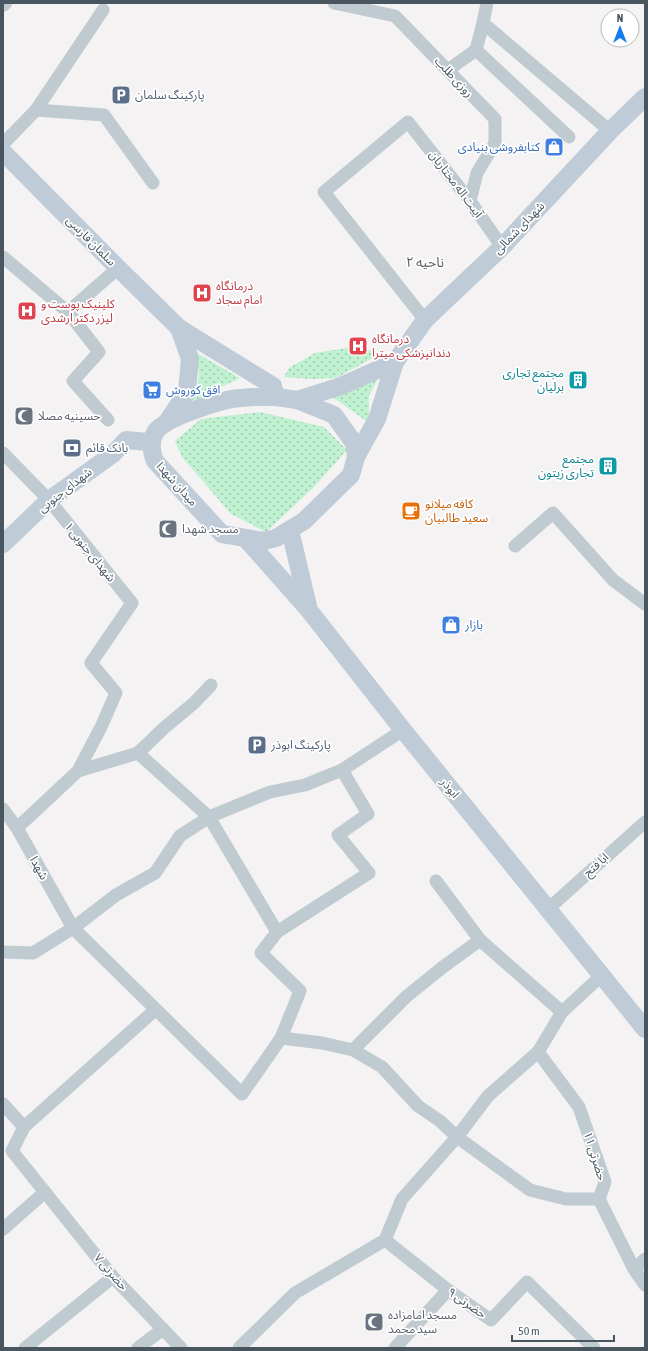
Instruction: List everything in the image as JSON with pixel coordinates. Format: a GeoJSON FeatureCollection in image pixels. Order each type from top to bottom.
{"type":"FeatureCollection","features":[{"type":"Feature","properties":{"kind":"main road","name":"شهدای شمالی"},"geometry":{"type":"LineString","coordinates":[[395,362],[425,320],[502,247],[610,131],[645,96]]}},
{"type":"Feature","properties":{"kind":"main road","name":"سلمان فارسی"},"geometry":{"type":"LineString","coordinates":[[3,152],[179,328],[273,386],[276,397]]}},
{"type":"Feature","properties":{"kind":"main road","name":"سلمان فارسی"},"geometry":{"type":"LineString","coordinates":[[167,422],[187,392],[190,359],[179,328]]}},
{"type":"Feature","properties":{"kind":"main road"},"geometry":{"type":"LineString","coordinates":[[297,400],[341,386],[395,362]]}},
{"type":"Feature","properties":{"kind":"main road","name":"میدان شهدا"},"geometry":{"type":"LineString","coordinates":[[151,444],[152,455],[155,461],[222,534],[264,541],[276,538],[304,521],[351,475],[356,457],[377,419],[395,362]]}},
{"type":"Feature","properties":{"kind":"main road"},"geometry":{"type":"LineString","coordinates":[[151,444],[156,431],[167,422],[197,409],[228,400],[252,397],[276,397],[297,400],[334,415],[354,443],[356,457]]}},
{"type":"Feature","properties":{"kind":"main road","name":"شهدای جنوبی"},"geometry":{"type":"LineString","coordinates":[[3,544],[49,500],[112,454],[126,440],[148,442],[151,444]]}},
{"type":"Feature","properties":{"kind":"main road","name":"ابوذر"},"geometry":{"type":"LineString","coordinates":[[290,530],[308,609],[403,730],[645,1030]]}},
{"type":"Feature","properties":{"kind":"main road"},"geometry":{"type":"LineString","coordinates":[[246,539],[308,609]]}},
{"type":"Feature","properties":{"kind":"street","name":"روزی طلب"},"geometry":{"type":"LineString","coordinates":[[334,3],[395,16],[495,119],[494,144],[476,173],[470,202]]}},
{"type":"Feature","properties":{"kind":"street"},"geometry":{"type":"LineString","coordinates":[[448,70],[476,50],[487,3]]}},
{"type":"Feature","properties":{"kind":"street"},"geometry":{"type":"LineString","coordinates":[[3,144],[36,110],[103,10]]}},
{"type":"Feature","properties":{"kind":"street"},"geometry":{"type":"LineString","coordinates":[[483,23],[610,131]]}},
{"type":"Feature","properties":{"kind":"street"},"geometry":{"type":"LineString","coordinates":[[476,50],[569,137]]}},
{"type":"Feature","properties":{"kind":"street"},"geometry":{"type":"LineString","coordinates":[[36,110],[104,115],[153,183]]}},
{"type":"Feature","properties":{"kind":"street","name":"آییت اله مختاریان"},"geometry":{"type":"LineString","coordinates":[[425,320],[324,192],[408,122],[470,202],[502,247]]}},
{"type":"Feature","properties":{"kind":"street"},"geometry":{"type":"LineString","coordinates":[[3,257],[68,312],[99,352],[73,381],[108,420]]}},
{"type":"Feature","properties":{"kind":"street"},"geometry":{"type":"LineString","coordinates":[[68,312],[118,268]]}},
{"type":"Feature","properties":{"kind":"street","name":"۱ شهدای جنوبی"},"geometry":{"type":"LineString","coordinates":[[3,453],[49,500],[132,603],[91,663],[116,693],[101,727],[78,771]]}},
{"type":"Feature","properties":{"kind":"street"},"geometry":{"type":"LineString","coordinates":[[515,546],[553,513],[613,580],[645,604]]}},
{"type":"Feature","properties":{"kind":"street"},"geometry":{"type":"LineString","coordinates":[[17,828],[78,771],[138,753],[164,728],[194,703],[211,685]]}},
{"type":"Feature","properties":{"kind":"street"},"geometry":{"type":"LineString","coordinates":[[3,952],[34,953],[73,928],[116,895],[155,873],[180,836],[209,817],[270,792],[305,785],[342,770],[403,730]]}},
{"type":"Feature","properties":{"kind":"street"},"geometry":{"type":"LineString","coordinates":[[138,753],[209,817],[277,932]]}},
{"type":"Feature","properties":{"kind":"street"},"geometry":{"type":"LineString","coordinates":[[342,770],[368,814],[338,835],[369,873],[277,932],[261,953],[300,991],[281,1038],[353,1050],[382,1067],[418,1106],[530,1190],[566,1199],[599,1199]]}},
{"type":"Feature","properties":{"kind":"street","name":"شهدا"},"geometry":{"type":"LineString","coordinates":[[3,808],[17,828],[73,928],[242,1094],[281,1038]]}},
{"type":"Feature","properties":{"kind":"street","name":"ابا فتح"},"geometry":{"type":"LineString","coordinates":[[548,909],[645,822]]}},
{"type":"Feature","properties":{"kind":"street"},"geometry":{"type":"LineString","coordinates":[[436,881],[480,940],[562,1012]]}},
{"type":"Feature","properties":{"kind":"street"},"geometry":{"type":"LineString","coordinates":[[353,1050],[407,996],[480,940]]}},
{"type":"Feature","properties":{"kind":"street"},"geometry":{"type":"LineString","coordinates":[[239,1348],[295,1293],[385,1240],[402,1199],[458,1137],[488,1096],[538,1052],[562,1012],[601,976]]}},
{"type":"Feature","properties":{"kind":"street"},"geometry":{"type":"LineString","coordinates":[[7,1151],[24,1127],[156,1010]]}},
{"type":"Feature","properties":{"kind":"street","name":"حضرتی ۱۱"},"geometry":{"type":"LineString","coordinates":[[538,1052],[579,1107],[605,1182],[599,1199],[634,1269],[645,1285]]}},
{"type":"Feature","properties":{"kind":"street"},"geometry":{"type":"LineString","coordinates":[[3,1104],[24,1127]]}},
{"type":"Feature","properties":{"kind":"street","name":"حضرتی ۷"},"geometry":{"type":"LineString","coordinates":[[7,1151],[45,1192],[113,1277],[181,1348]]}},
{"type":"Feature","properties":{"kind":"street"},"geometry":{"type":"LineString","coordinates":[[3,1229],[45,1192]]}},
{"type":"Feature","properties":{"kind":"street","name":"حضرتی ۹"},"geometry":{"type":"LineString","coordinates":[[385,1240],[448,1290],[491,1320],[527,1282],[594,1348]]}},
{"type":"Feature","properties":{"kind":"street"},"geometry":{"type":"LineString","coordinates":[[634,1269],[645,1259]]}},
{"type":"Feature","properties":{"kind":"street"},"geometry":{"type":"LineString","coordinates":[[25,1348],[113,1277]]}},
{"type":"Feature","properties":{"kind":"street"},"geometry":{"type":"LineString","coordinates":[[395,1348],[448,1290]]}},
{"type":"Feature","properties":{"kind":"street"},"geometry":{"type":"LineString","coordinates":[[138,1348],[163,1329]]}},
{"type":"Feature","properties":{"kind":"green space"},"geometry":{"type":"Polygon","coordinates":[[[347,348],[384,352],[336,378],[311,379],[284,377],[289,368],[315,353],[347,348]]]}},
{"type":"Feature","properties":{"kind":"green space"},"geometry":{"type":"Polygon","coordinates":[[[195,352],[240,378],[209,393],[190,408],[196,393],[199,374],[195,352]]]}},
{"type":"Feature","properties":{"kind":"green space"},"geometry":{"type":"Polygon","coordinates":[[[379,376],[369,396],[369,423],[331,396],[379,376]]]}},
{"type":"Feature","properties":{"kind":"green space"},"geometry":{"type":"Polygon","coordinates":[[[260,412],[324,427],[347,450],[313,488],[266,532],[231,514],[182,457],[175,441],[201,419],[260,412]]]}},
{"type":"Feature","properties":{"kind":"place","name":"پارکینگ سلمان"},"geometry":{"type":"Point","coordinates":[121,95]}},
{"type":"Feature","properties":{"kind":"place","name":"کتابفروشی بنیادی"},"geometry":{"type":"Point","coordinates":[554,147]}},
{"type":"Feature","properties":{"kind":"place","name":"درمانگاه امام سجاد"},"geometry":{"type":"Point","coordinates":[202,293]}},
{"type":"Feature","properties":{"kind":"place","name":"کلینیک پوست و لیزر دکتر ارشدی"},"geometry":{"type":"Point","coordinates":[27,311]}},
{"type":"Feature","properties":{"kind":"place","name":"درمانگاه دندانپزشکی میترا"},"geometry":{"type":"Point","coordinates":[358,346]}},
{"type":"Feature","properties":{"kind":"place","name":"مجتمع تجاری برلیان"},"geometry":{"type":"Point","coordinates":[578,380]}},
{"type":"Feature","properties":{"kind":"place","name":"افق کوروش"},"geometry":{"type":"Point","coordinates":[152,390]}},
{"type":"Feature","properties":{"kind":"place","name":"حسینیه مصلا"},"geometry":{"type":"Point","coordinates":[24,416]}},
{"type":"Feature","properties":{"kind":"place","name":"بانک قائم"},"geometry":{"type":"Point","coordinates":[72,448]}},
{"type":"Feature","properties":{"kind":"place","name":"مجتمع تجاری زیتون"},"geometry":{"type":"Point","coordinates":[608,466]}},
{"type":"Feature","properties":{"kind":"place","name":"کافه میلانو سعید طالبیان"},"geometry":{"type":"Point","coordinates":[411,511]}},
{"type":"Feature","properties":{"kind":"place","name":"مسجد شهدا"},"geometry":{"type":"Point","coordinates":[168,529]}},
{"type":"Feature","properties":{"kind":"place","name":"بازار"},"geometry":{"type":"Point","coordinates":[451,625]}},
{"type":"Feature","properties":{"kind":"place","name":"پارکینگ ابوذر"},"geometry":{"type":"Point","coordinates":[257,745]}},
{"type":"Feature","properties":{"kind":"place","name":"مسجد امامزاده سید محمد"},"geometry":{"type":"Point","coordinates":[374,1322]}},
{"type":"Feature","properties":{"kind":"district","name":"ناحیه ۲"},"geometry":{"type":"Point","coordinates":[425,262]}}]}
